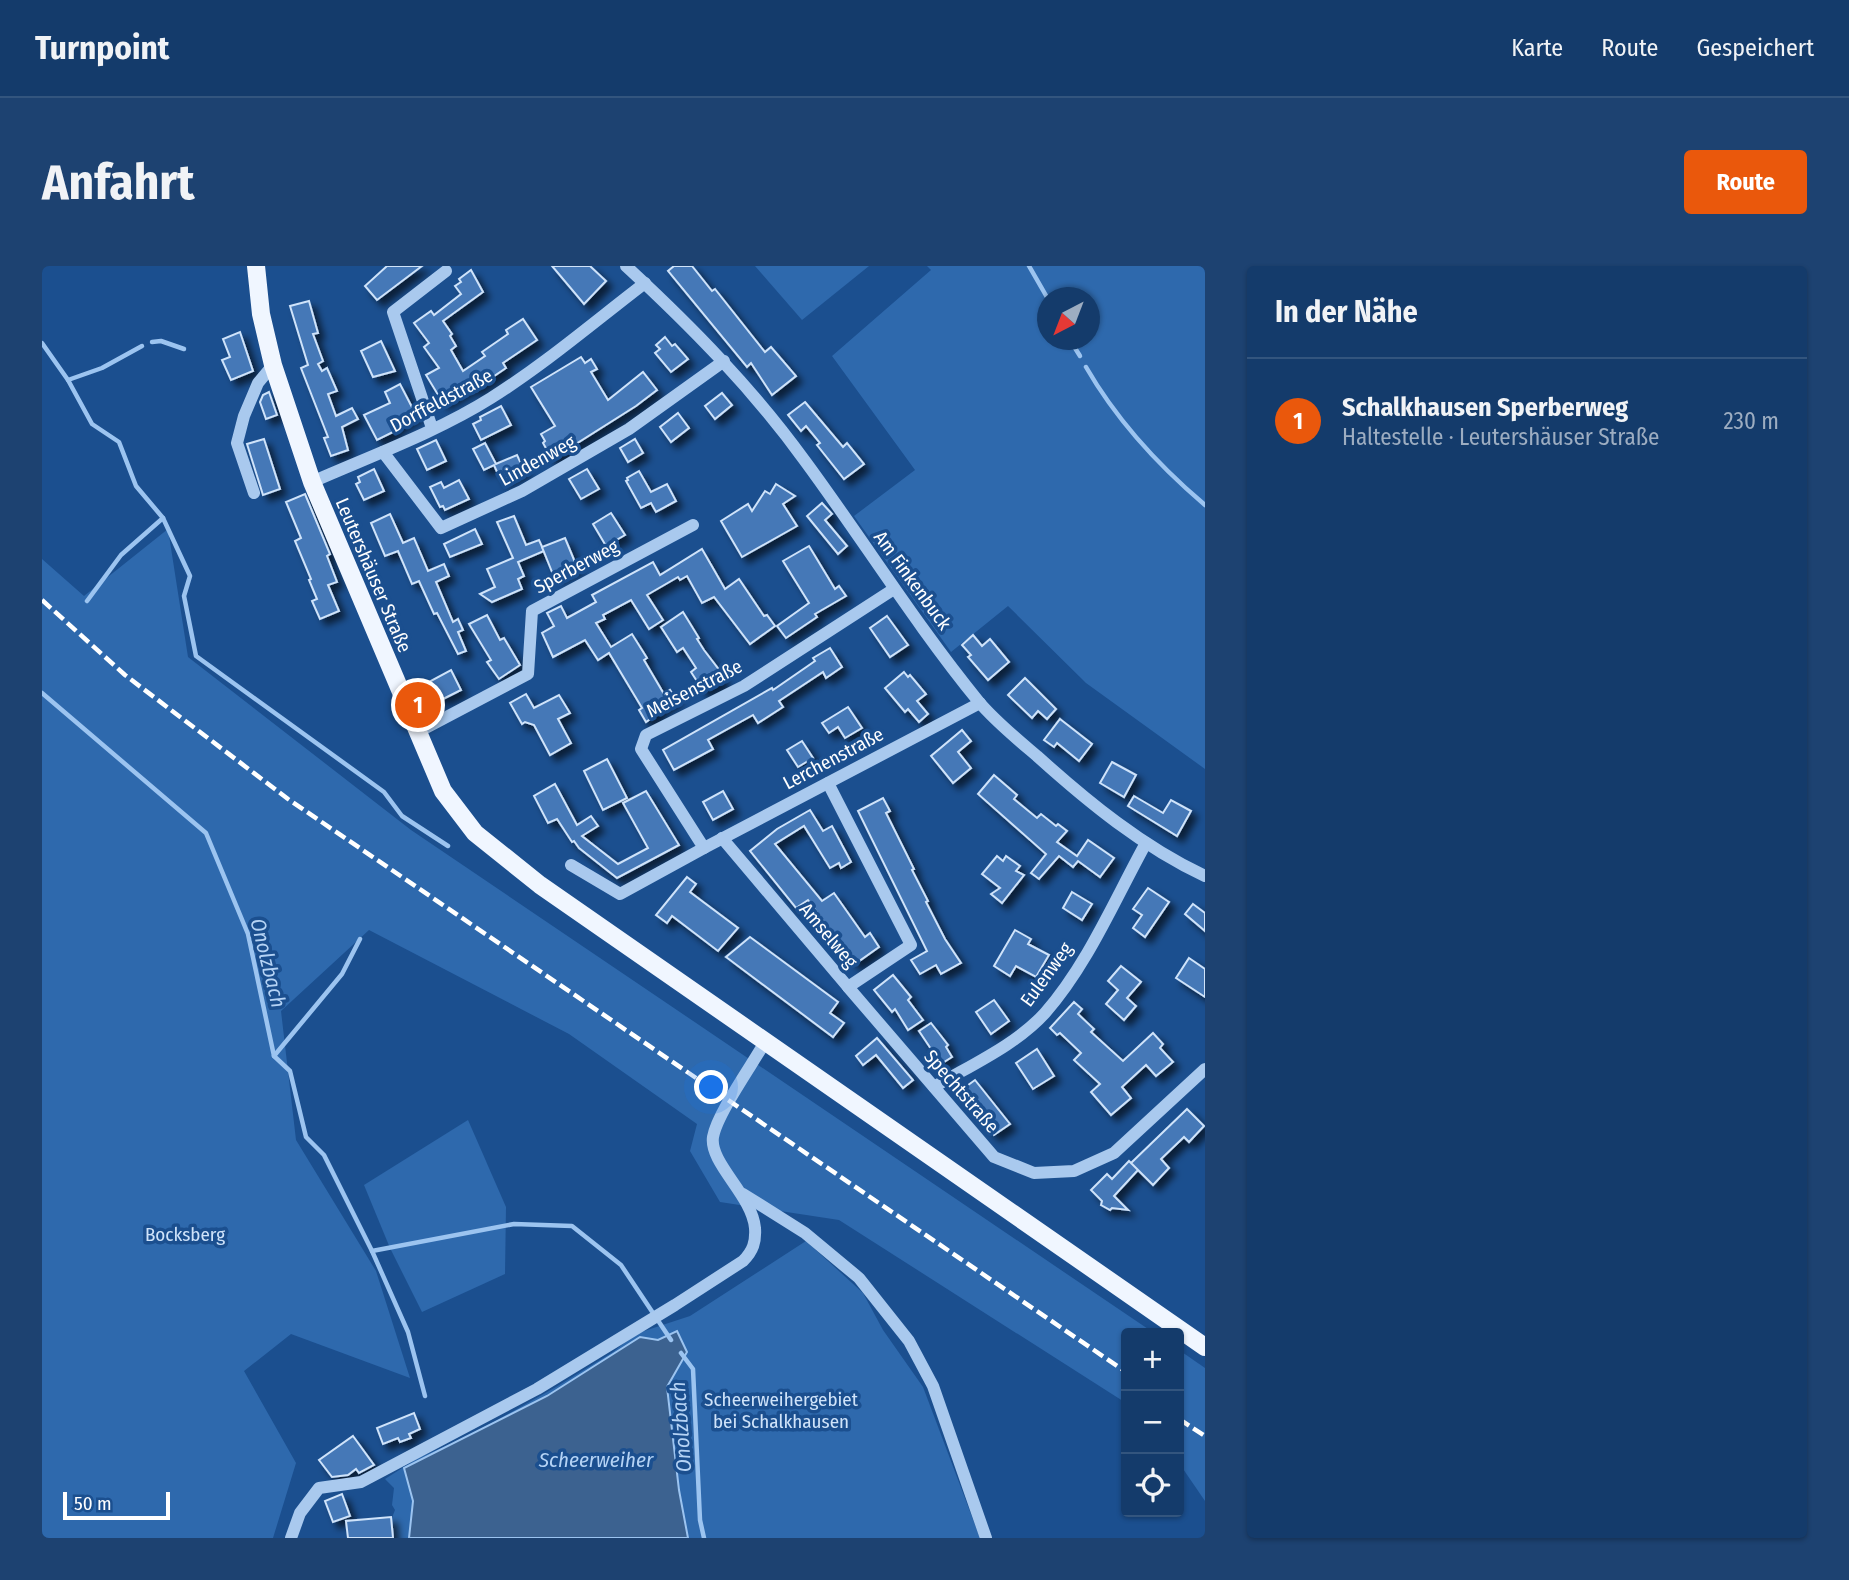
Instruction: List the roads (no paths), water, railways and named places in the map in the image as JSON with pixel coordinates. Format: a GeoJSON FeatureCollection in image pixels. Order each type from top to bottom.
{"type":"FeatureCollection","features":[{"type":"Feature","properties":{"kind":"main road","name":"Leutershäuser Straße"},"geometry":{"type":"LineString","coordinates":[[256,266],[261,314],[273,365],[312,482],[443,791],[475,833],[540,885],[1205,1347]]}},
{"type":"Feature","properties":{"kind":"street","name":"Am Finkenbuck"},"geometry":{"type":"LineString","coordinates":[[626,266],[724,361],[804,459],[894,589],[980,703],[1074,789],[1146,843],[1205,876]]}},
{"type":"Feature","properties":{"kind":"street"},"geometry":{"type":"LineString","coordinates":[[432,428],[393,312],[446,271]]}},
{"type":"Feature","properties":{"kind":"street","name":"Dorffeldstraße"},"geometry":{"type":"LineString","coordinates":[[312,482],[383,452],[490,399],[645,284]]}},
{"type":"Feature","properties":{"kind":"street","name":"Lindenweg"},"geometry":{"type":"LineString","coordinates":[[383,452],[441,528],[522,491],[629,429],[724,361]]}},
{"type":"Feature","properties":{"kind":"street"},"geometry":{"type":"LineString","coordinates":[[254,493],[237,443],[244,416],[258,383],[273,365]]}},
{"type":"Feature","properties":{"kind":"street","name":"Sperberweg"},"geometry":{"type":"LineString","coordinates":[[418,733],[528,674],[532,611],[693,525]]}},
{"type":"Feature","properties":{"kind":"street","name":"Meisenstraße"},"geometry":{"type":"LineString","coordinates":[[704,848],[641,749],[646,735],[744,686],[894,589]]}},
{"type":"Feature","properties":{"kind":"street","name":"Lerchenstraße"},"geometry":{"type":"LineString","coordinates":[[704,848],[980,703]]}},
{"type":"Feature","properties":{"kind":"street","name":"Amselweg"},"geometry":{"type":"LineString","coordinates":[[722,838],[848,988],[911,945],[828,783]]}},
{"type":"Feature","properties":{"kind":"street","name":"Eulenweg"},"geometry":{"type":"LineString","coordinates":[[934,1087],[1017,1037],[1044,1013],[1078,967],[1146,843]]}},
{"type":"Feature","properties":{"kind":"street"},"geometry":{"type":"LineString","coordinates":[[571,865],[620,894],[704,848]]}},
{"type":"Feature","properties":{"kind":"street","name":"Spechtstraße"},"geometry":{"type":"LineString","coordinates":[[848,988],[994,1157],[1034,1173],[1074,1171],[1114,1153],[1205,1069]]}},
{"type":"Feature","properties":{"kind":"street"},"geometry":{"type":"LineString","coordinates":[[291,1538],[300,1513],[319,1489],[362,1482],[537,1389],[675,1305],[743,1261],[752,1252],[755,1237],[754,1215],[743,1194],[719,1162],[712,1139],[719,1121],[765,1042]]}},
{"type":"Feature","properties":{"kind":"street"},"geometry":{"type":"LineString","coordinates":[[743,1194],[805,1233],[859,1278],[909,1341],[933,1386],[986,1538]]}},
{"type":"Feature","properties":{"kind":"water","name":"Scheerweiher"},"geometry":{"type":"Polygon","coordinates":[[[677,1331],[687,1352],[667,1387],[679,1490],[688,1538],[409,1538],[413,1501],[404,1468],[547,1396],[640,1337],[658,1340],[677,1331]]]}},
{"type":"Feature","properties":{"kind":"waterway"},"geometry":{"type":"LineString","coordinates":[[1029,266],[1041,287]]}},
{"type":"Feature","properties":{"kind":"waterway"},"geometry":{"type":"LineString","coordinates":[[152,342],[161,341],[184,349]]}},
{"type":"Feature","properties":{"kind":"waterway","name":"Onolzbach"},"geometry":{"type":"LineString","coordinates":[[42,343],[68,380],[92,424],[119,442],[136,486],[163,518],[121,555],[87,601]]}},
{"type":"Feature","properties":{"kind":"waterway"},"geometry":{"type":"LineString","coordinates":[[68,380],[102,368],[142,346]]}},
{"type":"Feature","properties":{"kind":"waterway"},"geometry":{"type":"LineString","coordinates":[[1076,350],[1080,356]]}},
{"type":"Feature","properties":{"kind":"waterway"},"geometry":{"type":"LineString","coordinates":[[1086,367],[1111,405],[1140,441],[1205,505]]}},
{"type":"Feature","properties":{"kind":"waterway"},"geometry":{"type":"LineString","coordinates":[[163,518],[190,576],[184,596],[196,656],[384,792],[402,816],[448,846]]}},
{"type":"Feature","properties":{"kind":"waterway","name":"Onolzbach"},"geometry":{"type":"LineString","coordinates":[[42,693],[206,833],[248,934],[274,1056],[290,1071],[306,1137],[324,1155],[372,1251],[408,1332],[425,1396]]}},
{"type":"Feature","properties":{"kind":"waterway"},"geometry":{"type":"LineString","coordinates":[[274,1056],[342,974],[360,939]]}},
{"type":"Feature","properties":{"kind":"waterway","name":"Onolzbach"},"geometry":{"type":"LineString","coordinates":[[372,1251],[514,1224],[572,1226],[621,1265],[671,1340]]}},
{"type":"Feature","properties":{"kind":"waterway","name":"Onolzbach"},"geometry":{"type":"LineString","coordinates":[[681,1353],[693,1369],[700,1520],[704,1538]]}},
{"type":"Feature","properties":{"kind":"railway"},"geometry":{"type":"LineString","coordinates":[[42,600],[125,675],[288,799],[1121,1369]]}},
{"type":"Feature","properties":{"kind":"railway"},"geometry":{"type":"LineString","coordinates":[[1184,1422],[1205,1436]]}},
{"type":"Feature","properties":{"kind":"place","name":"Schalkhausen Sperberweg"},"geometry":{"type":"Point","coordinates":[418,705]}},
{"type":"Feature","properties":{"kind":"park label","name":"Bocksberg"},"geometry":{"type":"Point","coordinates":[185,1234]}},
{"type":"Feature","properties":{"kind":"park label","name":"Scheerweihergebiet bei Schalkhausen"},"geometry":{"type":"Point","coordinates":[781,1410]}}]}
